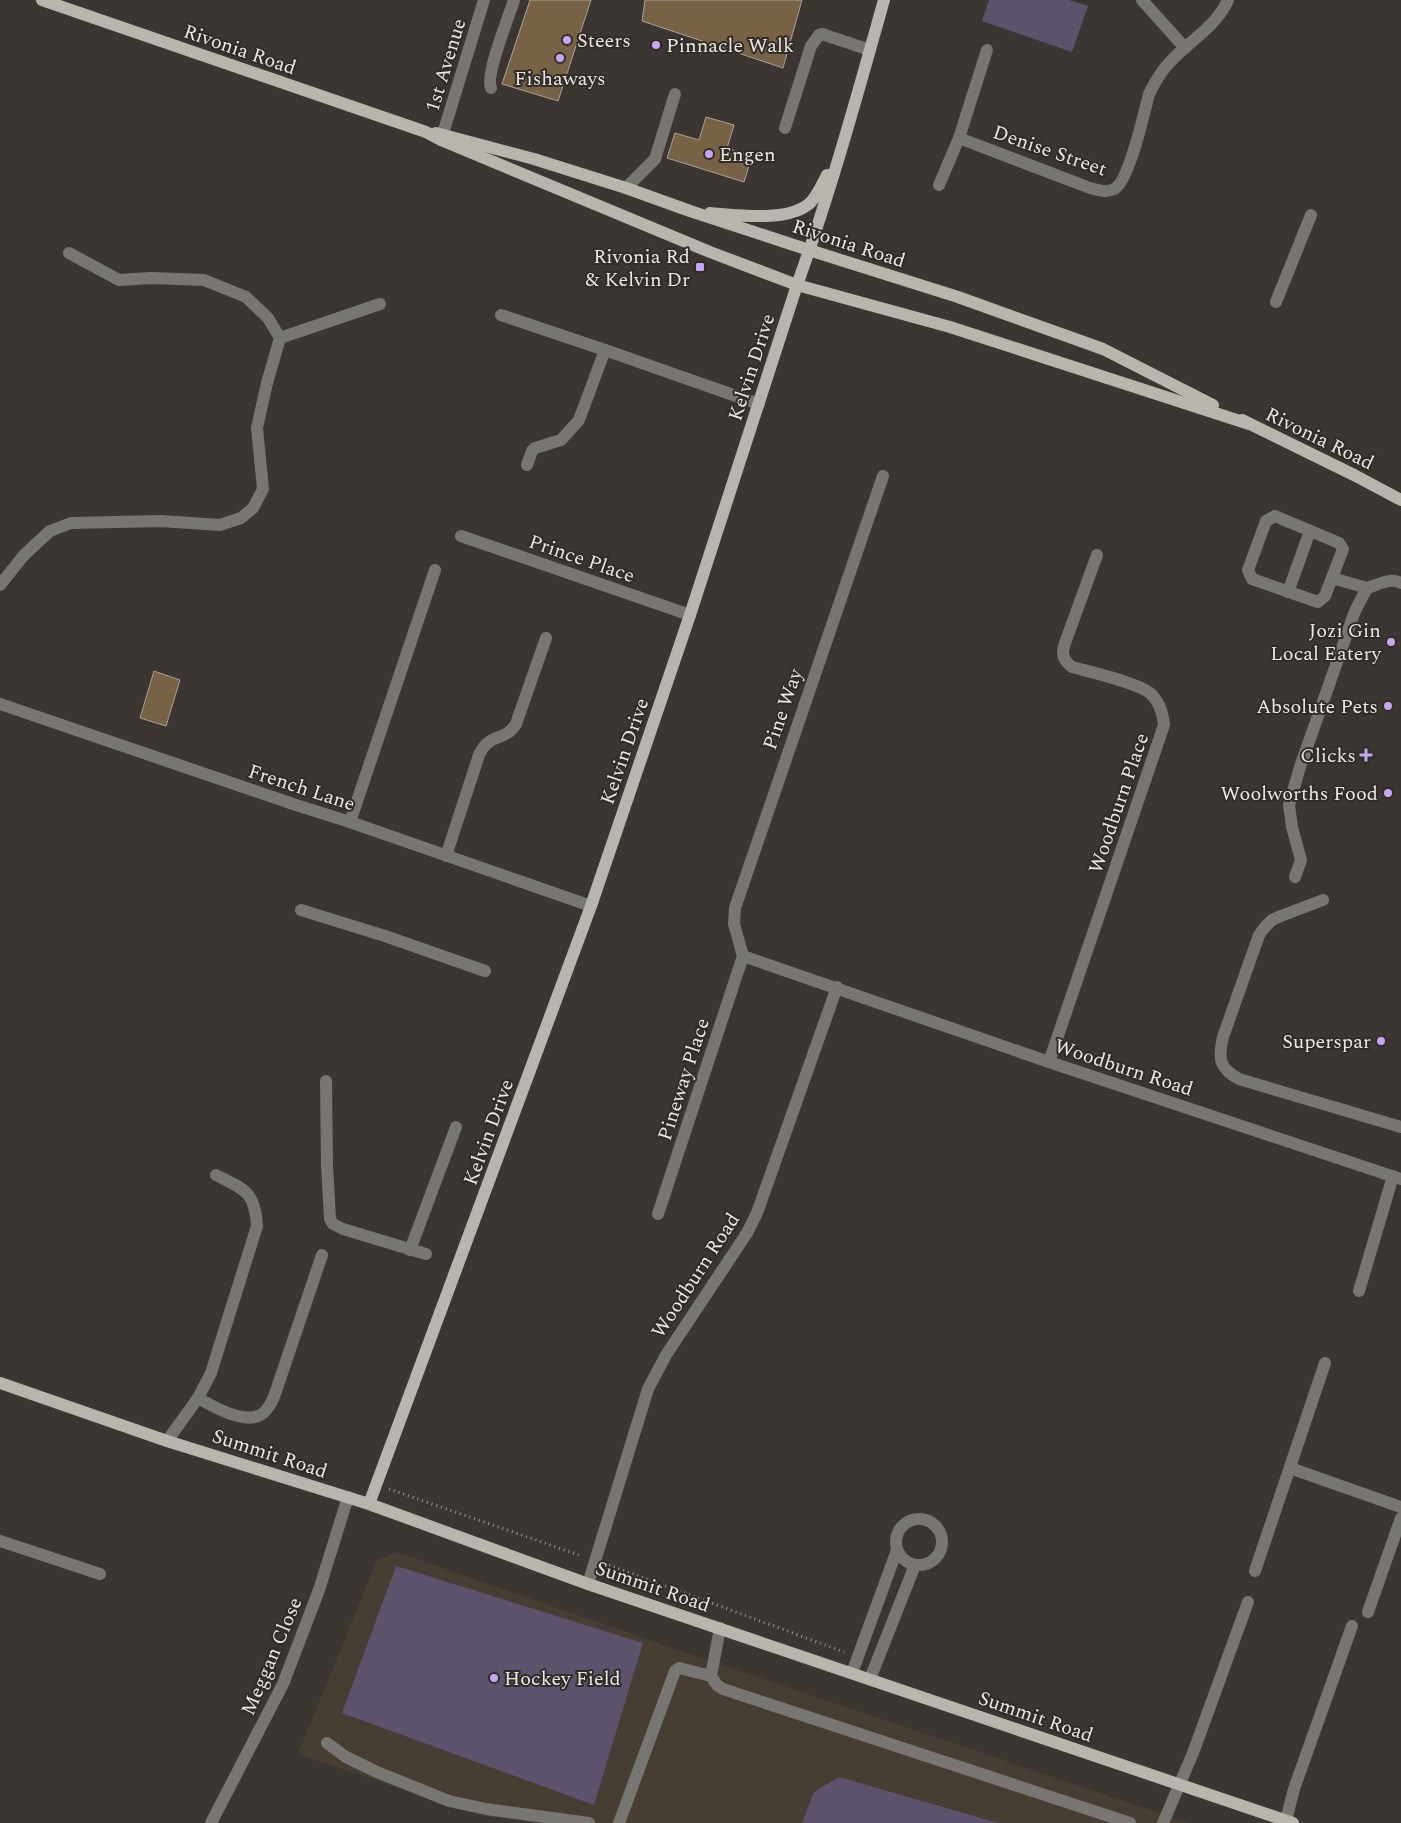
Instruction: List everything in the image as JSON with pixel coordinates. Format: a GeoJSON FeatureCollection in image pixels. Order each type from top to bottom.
{"type":"FeatureCollection","features":[{"type":"Feature","properties":{"kind":"main road","name":"Rivonia Road"},"geometry":{"type":"LineString","coordinates":[[42,0],[426,132],[534,159],[626,188],[690,211],[958,298],[1103,349],[1401,500]]}},
{"type":"Feature","properties":{"kind":"main road","name":"Kelvin Drive"},"geometry":{"type":"LineString","coordinates":[[369,1504],[591,906],[690,615],[847,134],[884,0]]}},
{"type":"Feature","properties":{"kind":"main road"},"geometry":{"type":"LineString","coordinates":[[690,211],[757,216],[787,213],[800,209],[810,203],[820,189],[847,134]]}},
{"type":"Feature","properties":{"kind":"main road","name":"Rivonia Road"},"geometry":{"type":"LineString","coordinates":[[442,137],[710,252],[797,285],[950,327],[1249,424]]}},
{"type":"Feature","properties":{"kind":"main road","name":"Summit Road"},"geometry":{"type":"LineString","coordinates":[[0,1383],[168,1440],[369,1504],[588,1584],[1290,1822]]}},
{"type":"Feature","properties":{"kind":"street","name":"1st Avenue"},"geometry":{"type":"LineString","coordinates":[[442,137],[484,0]]}},
{"type":"Feature","properties":{"kind":"street"},"geometry":{"type":"LineString","coordinates":[[491,88],[489,82],[494,59],[514,0]]}},
{"type":"Feature","properties":{"kind":"street"},"geometry":{"type":"LineString","coordinates":[[1142,0],[1185,48]]}},
{"type":"Feature","properties":{"kind":"street","name":"Denise Street"},"geometry":{"type":"LineString","coordinates":[[958,138],[1090,188],[1100,191],[1113,190],[1121,184],[1127,169],[1153,85],[1170,62],[1215,21],[1228,0]]}},
{"type":"Feature","properties":{"kind":"street"},"geometry":{"type":"LineString","coordinates":[[785,128],[811,46],[819,35],[822,34],[870,50]]}},
{"type":"Feature","properties":{"kind":"street"},"geometry":{"type":"LineString","coordinates":[[939,185],[958,138],[987,50]]}},
{"type":"Feature","properties":{"kind":"street"},"geometry":{"type":"LineString","coordinates":[[626,188],[655,159],[675,94]]}},
{"type":"Feature","properties":{"kind":"street"},"geometry":{"type":"LineString","coordinates":[[1276,302],[1311,215]]}},
{"type":"Feature","properties":{"kind":"street"},"geometry":{"type":"LineString","coordinates":[[0,585],[24,555],[50,532],[71,523],[161,521],[220,525],[241,518],[253,508],[263,488],[257,428],[280,338],[268,318],[246,296],[204,280],[151,278],[119,280],[69,253]]}},
{"type":"Feature","properties":{"kind":"street"},"geometry":{"type":"LineString","coordinates":[[280,338],[380,304]]}},
{"type":"Feature","properties":{"kind":"street"},"geometry":{"type":"LineString","coordinates":[[501,315],[759,404]]}},
{"type":"Feature","properties":{"kind":"street"},"geometry":{"type":"LineString","coordinates":[[526,465],[535,448],[561,440],[579,420],[605,350]]}},
{"type":"Feature","properties":{"kind":"street","name":"Pine Way"},"geometry":{"type":"LineString","coordinates":[[743,956],[734,924],[735,908],[883,476]]}},
{"type":"Feature","properties":{"kind":"street"},"geometry":{"type":"LineString","coordinates":[[1275,516],[1310,530],[1340,543],[1342,549],[1325,596],[1318,602],[1252,579],[1248,570],[1266,521],[1275,516]]}},
{"type":"Feature","properties":{"kind":"street"},"geometry":{"type":"LineString","coordinates":[[1288,592],[1310,530]]}},
{"type":"Feature","properties":{"kind":"street","name":"Prince Place"},"geometry":{"type":"LineString","coordinates":[[461,536],[690,615]]}},
{"type":"Feature","properties":{"kind":"street","name":"Woodburn Place"},"geometry":{"type":"LineString","coordinates":[[1049,1062],[1164,725],[1158,704],[1150,694],[1139,687],[1072,666],[1064,660],[1062,651],[1097,555]]}},
{"type":"Feature","properties":{"kind":"street"},"geometry":{"type":"LineString","coordinates":[[350,822],[435,570]]}},
{"type":"Feature","properties":{"kind":"street"},"geometry":{"type":"LineString","coordinates":[[1332,578],[1367,588],[1387,581],[1397,580],[1401,583]]}},
{"type":"Feature","properties":{"kind":"street"},"geometry":{"type":"LineString","coordinates":[[1295,877],[1301,860],[1290,818],[1289,805],[1355,612],[1367,588]]}},
{"type":"Feature","properties":{"kind":"street"},"geometry":{"type":"LineString","coordinates":[[446,856],[479,755],[486,742],[507,733],[516,724],[546,638]]}},
{"type":"Feature","properties":{"kind":"street","name":"French Lane"},"geometry":{"type":"LineString","coordinates":[[0,704],[350,822],[591,906]]}},
{"type":"Feature","properties":{"kind":"street"},"geometry":{"type":"LineString","coordinates":[[1323,900],[1272,920],[1259,935],[1221,1048],[1223,1067],[1227,1072],[1239,1079],[1401,1128]]}},
{"type":"Feature","properties":{"kind":"street"},"geometry":{"type":"LineString","coordinates":[[301,910],[485,971]]}},
{"type":"Feature","properties":{"kind":"street","name":"Woodburn Road"},"geometry":{"type":"LineString","coordinates":[[743,956],[1049,1062],[1397,1178]]}},
{"type":"Feature","properties":{"kind":"street","name":"Pineway Place"},"geometry":{"type":"LineString","coordinates":[[658,1214],[743,956]]}},
{"type":"Feature","properties":{"kind":"street","name":"Woodburn Road"},"geometry":{"type":"LineString","coordinates":[[588,1584],[648,1389],[666,1355],[747,1233],[757,1213],[837,988]]}},
{"type":"Feature","properties":{"kind":"street"},"geometry":{"type":"LineString","coordinates":[[326,1081],[330,1219],[334,1224],[343,1229],[426,1254]]}},
{"type":"Feature","properties":{"kind":"street"},"geometry":{"type":"LineString","coordinates":[[410,1250],[456,1127]]}},
{"type":"Feature","properties":{"kind":"street"},"geometry":{"type":"LineString","coordinates":[[168,1440],[198,1398],[210,1373],[257,1226],[256,1209],[251,1197],[242,1188],[216,1175]]}},
{"type":"Feature","properties":{"kind":"street"},"geometry":{"type":"LineString","coordinates":[[1359,1291],[1397,1178]]}},
{"type":"Feature","properties":{"kind":"street"},"geometry":{"type":"LineString","coordinates":[[198,1398],[238,1417],[252,1417],[266,1410],[276,1391],[322,1255]]}},
{"type":"Feature","properties":{"kind":"street"},"geometry":{"type":"LineString","coordinates":[[1256,1571],[1325,1363]]}},
{"type":"Feature","properties":{"kind":"street"},"geometry":{"type":"LineString","coordinates":[[1290,1468],[1401,1507]]}},
{"type":"Feature","properties":{"kind":"street","name":"Meggan Close"},"geometry":{"type":"LineString","coordinates":[[211,1823],[283,1684],[320,1590],[348,1497]]}},
{"type":"Feature","properties":{"kind":"street"},"geometry":{"type":"LineString","coordinates":[[852,1674],[896,1550],[896,1534],[900,1527],[914,1518],[922,1518],[930,1521],[941,1533],[941,1549],[931,1562],[915,1565],[907,1562],[896,1550]]}},
{"type":"Feature","properties":{"kind":"street"},"geometry":{"type":"LineString","coordinates":[[1368,1612],[1401,1518]]}},
{"type":"Feature","properties":{"kind":"street"},"geometry":{"type":"LineString","coordinates":[[0,1541],[100,1574]]}},
{"type":"Feature","properties":{"kind":"street"},"geometry":{"type":"LineString","coordinates":[[870,1679],[915,1565]]}},
{"type":"Feature","properties":{"kind":"street"},"geometry":{"type":"LineString","coordinates":[[1163,1823],[1193,1753],[1248,1602]]}},
{"type":"Feature","properties":{"kind":"street"},"geometry":{"type":"LineString","coordinates":[[1290,1822],[1294,1789],[1352,1626]]}},
{"type":"Feature","properties":{"kind":"street"},"geometry":{"type":"LineString","coordinates":[[710,1676],[720,1628]]}},
{"type":"Feature","properties":{"kind":"street"},"geometry":{"type":"LineString","coordinates":[[619,1823],[674,1671],[679,1668],[710,1676],[717,1686],[1130,1823]]}},
{"type":"Feature","properties":{"kind":"street"},"geometry":{"type":"LineString","coordinates":[[327,1743],[346,1756],[377,1772],[449,1801],[476,1807],[589,1823]]}},
{"type":"Feature","properties":{"kind":"path"},"geometry":{"type":"LineString","coordinates":[[377,1484],[595,1560],[858,1657]]}},
{"type":"Feature","properties":{"kind":"shaded area"},"geometry":{"type":"Polygon","coordinates":[[[989,0],[1069,0],[1088,6],[1072,52],[982,21],[989,0]]]}},
{"type":"Feature","properties":{"kind":"shaded area"},"geometry":{"type":"Polygon","coordinates":[[[396,1552],[713,1662],[1189,1823],[536,1823],[478,1815],[298,1754],[377,1560],[396,1552]]]}},
{"type":"Feature","properties":{"kind":"shaded area","name":"Hockey Field"},"geometry":{"type":"Polygon","coordinates":[[[396,1566],[643,1643],[594,1805],[342,1713],[396,1566]]]}},
{"type":"Feature","properties":{"kind":"shaded area"},"geometry":{"type":"Polygon","coordinates":[[[839,1777],[998,1823],[802,1823],[814,1792],[839,1777]]]}},
{"type":"Feature","properties":{"kind":"building"},"geometry":{"type":"Polygon","coordinates":[[[530,0],[591,0],[558,101],[502,84],[530,0]]]}},
{"type":"Feature","properties":{"kind":"building"},"geometry":{"type":"Polygon","coordinates":[[[645,0],[802,0],[783,68],[642,21],[645,0]]]}},
{"type":"Feature","properties":{"kind":"building"},"geometry":{"type":"Polygon","coordinates":[[[706,117],[734,125],[727,148],[752,156],[744,182],[667,158],[675,133],[699,140],[706,117]]]}},
{"type":"Feature","properties":{"kind":"building"},"geometry":{"type":"Polygon","coordinates":[[[154,671],[180,680],[166,726],[140,718],[154,671]]]}},
{"type":"Feature","properties":{"kind":"place","name":"Steers"},"geometry":{"type":"Point","coordinates":[567,40]}},
{"type":"Feature","properties":{"kind":"place","name":"Pinnacle Walk"},"geometry":{"type":"Point","coordinates":[656,45]}},
{"type":"Feature","properties":{"kind":"place","name":"Fishaways"},"geometry":{"type":"Point","coordinates":[560,58]}},
{"type":"Feature","properties":{"kind":"place","name":"Engen"},"geometry":{"type":"Point","coordinates":[709,154]}},
{"type":"Feature","properties":{"kind":"place","name":"Rivonia Rd & Kelvin Dr"},"geometry":{"type":"Point","coordinates":[700,267]}},
{"type":"Feature","properties":{"kind":"place","name":"Jozi Gin Local Eatery"},"geometry":{"type":"Point","coordinates":[1391,642]}},
{"type":"Feature","properties":{"kind":"place","name":"Absolute Pets"},"geometry":{"type":"Point","coordinates":[1388,706]}},
{"type":"Feature","properties":{"kind":"place","name":"Clicks"},"geometry":{"type":"Point","coordinates":[1366,755]}},
{"type":"Feature","properties":{"kind":"place","name":"Woolworths Food"},"geometry":{"type":"Point","coordinates":[1388,793]}},
{"type":"Feature","properties":{"kind":"place","name":"Superspar"},"geometry":{"type":"Point","coordinates":[1381,1041]}},
{"type":"Feature","properties":{"kind":"place","name":"Hockey Field"},"geometry":{"type":"Point","coordinates":[494,1678]}}]}
